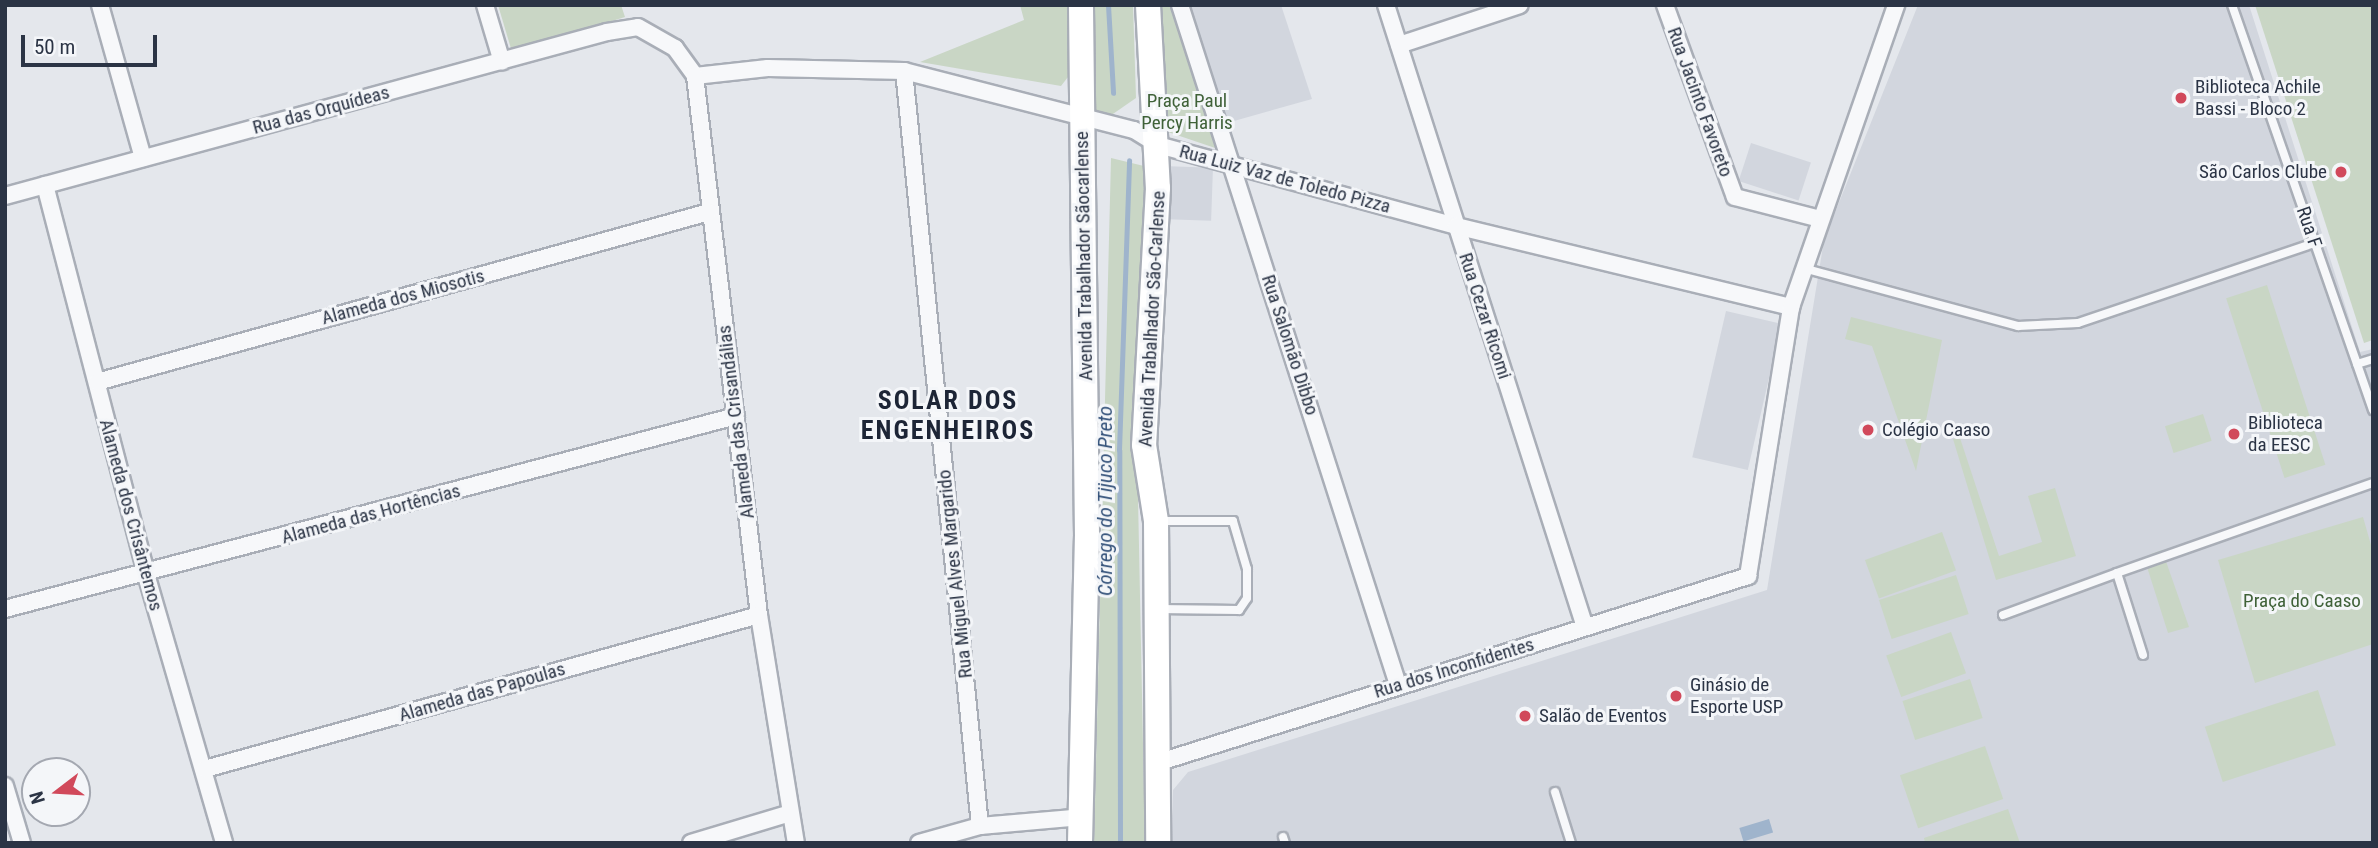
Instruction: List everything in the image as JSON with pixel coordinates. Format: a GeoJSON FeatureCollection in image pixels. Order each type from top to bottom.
{"type":"FeatureCollection","features":[{"type":"Feature","properties":{"kind":"main road","name":"Avenida Trabalhador Sãocarlense"},"geometry":{"type":"LineString","coordinates":[[1080,843],[1083,118],[1081,5]]}},
{"type":"Feature","properties":{"kind":"main road","name":"Avenida Trabalhador São-Carlense"},"geometry":{"type":"LineString","coordinates":[[1148,5],[1158,145],[1144,445],[1156,521],[1155,608],[1160,762],[1158,843]]}},
{"type":"Feature","properties":{"kind":"street"},"geometry":{"type":"LineString","coordinates":[[100,5],[143,158]]}},
{"type":"Feature","properties":{"kind":"street"},"geometry":{"type":"LineString","coordinates":[[485,5],[502,62]]}},
{"type":"Feature","properties":{"kind":"street","name":"Rua Salomão Dibbo"},"geometry":{"type":"LineString","coordinates":[[1180,5],[1398,685]]}},
{"type":"Feature","properties":{"kind":"street","name":"Rua Cezar Ricomi"},"geometry":{"type":"LineString","coordinates":[[1385,5],[1585,627]]}},
{"type":"Feature","properties":{"kind":"street"},"geometry":{"type":"LineString","coordinates":[[1399,45],[1520,5]]}},
{"type":"Feature","properties":{"kind":"street","name":"Rua Jacinto Favoreto"},"geometry":{"type":"LineString","coordinates":[[1665,5],[1735,197],[1817,218]]}},
{"type":"Feature","properties":{"kind":"street"},"geometry":{"type":"LineString","coordinates":[[1791,307],[1817,218],[1896,5]]}},
{"type":"Feature","properties":{"kind":"street","name":"Rua das Orquídeas"},"geometry":{"type":"LineString","coordinates":[[5,196],[638,27],[675,48],[695,76]]}},
{"type":"Feature","properties":{"kind":"street","name":"Rua Luiz Vaz de Toledo Pizza"},"geometry":{"type":"LineString","coordinates":[[695,76],[768,68],[904,71],[1134,130],[1158,145],[1231,162],[1456,226],[1791,307]]}},
{"type":"Feature","properties":{"kind":"street","name":"Rua Miguel Alves Margarido"},"geometry":{"type":"LineString","coordinates":[[904,71],[980,826]]}},
{"type":"Feature","properties":{"kind":"street","name":"Alameda das Crisandálias"},"geometry":{"type":"LineString","coordinates":[[695,76],[709,212],[759,615],[787,814],[796,843]]}},
{"type":"Feature","properties":{"kind":"street","name":"Alameda dos Crisântemos"},"geometry":{"type":"LineString","coordinates":[[45,185],[146,574],[205,769],[224,843]]}},
{"type":"Feature","properties":{"kind":"street","name":"Alameda dos Miosotis"},"geometry":{"type":"LineString","coordinates":[[97,382],[709,212]]}},
{"type":"Feature","properties":{"kind":"street","name":"Rua dos Inconfidentes"},"geometry":{"type":"LineString","coordinates":[[1160,762],[1748,576],[1791,307]]}},
{"type":"Feature","properties":{"kind":"street","name":"Alameda das Hortências"},"geometry":{"type":"LineString","coordinates":[[5,609],[146,574],[736,416]]}},
{"type":"Feature","properties":{"kind":"street","name":"Alameda das Papoulas"},"geometry":{"type":"LineString","coordinates":[[205,769],[759,615]]}},
{"type":"Feature","properties":{"kind":"street"},"geometry":{"type":"LineString","coordinates":[[5,786],[22,843]]}},
{"type":"Feature","properties":{"kind":"street"},"geometry":{"type":"LineString","coordinates":[[691,843],[787,814]]}},
{"type":"Feature","properties":{"kind":"street"},"geometry":{"type":"LineString","coordinates":[[919,843],[980,826],[1082,817]]}},
{"type":"Feature","properties":{"kind":"lane","name":"Rua F"},"geometry":{"type":"LineString","coordinates":[[2232,5],[2373,410]]}},
{"type":"Feature","properties":{"kind":"lane"},"geometry":{"type":"LineString","coordinates":[[1801,268],[2030,325],[2078,323],[2315,243]]}},
{"type":"Feature","properties":{"kind":"lane"},"geometry":{"type":"LineString","coordinates":[[2357,364],[2373,359]]}},
{"type":"Feature","properties":{"kind":"lane"},"geometry":{"type":"LineString","coordinates":[[2003,615],[2373,483]]}},
{"type":"Feature","properties":{"kind":"lane"},"geometry":{"type":"LineString","coordinates":[[1155,608],[1239,610],[1247,598],[1247,569],[1233,522],[1156,521]]}},
{"type":"Feature","properties":{"kind":"lane"},"geometry":{"type":"LineString","coordinates":[[2117,573],[2133,614],[2143,655]]}},
{"type":"Feature","properties":{"kind":"lane"},"geometry":{"type":"LineString","coordinates":[[1555,792],[1571,843]]}},
{"type":"Feature","properties":{"kind":"shaded area"},"geometry":{"type":"Polygon","coordinates":[[[1186,5],[1281,5],[1312,99],[1227,123],[1186,5]]]}},
{"type":"Feature","properties":{"kind":"shaded area"},"geometry":{"type":"Polygon","coordinates":[[[1918,5],[2249,5],[2360,352],[2373,349],[2373,843],[1171,843],[1173,790],[1188,772],[1767,590],[1824,240],[1918,5]]]}},
{"type":"Feature","properties":{"kind":"shaded area"},"geometry":{"type":"Polygon","coordinates":[[[1751,143],[1811,162],[1799,201],[1739,181],[1751,143]]]}},
{"type":"Feature","properties":{"kind":"shaded area"},"geometry":{"type":"Polygon","coordinates":[[[1162,166],[1213,168],[1211,221],[1160,219],[1162,166]]]}},
{"type":"Feature","properties":{"kind":"shaded area"},"geometry":{"type":"Polygon","coordinates":[[[1726,311],[1782,324],[1748,470],[1692,457],[1726,311]]]}},
{"type":"Feature","properties":{"kind":"green space"},"geometry":{"type":"Polygon","coordinates":[[[498,5],[621,5],[625,17],[512,52],[498,5]]]}},
{"type":"Feature","properties":{"kind":"green space"},"geometry":{"type":"Polygon","coordinates":[[[1020,5],[1070,5],[1068,77],[1061,86],[920,62],[1024,20],[1020,5]]]}},
{"type":"Feature","properties":{"kind":"green space"},"geometry":{"type":"Polygon","coordinates":[[[1091,5],[1133,5],[1136,98],[1110,116],[1092,113],[1091,5]]]}},
{"type":"Feature","properties":{"kind":"green space","name":"Praça Paul Percy Harris"},"geometry":{"type":"Polygon","coordinates":[[[1153,5],[1177,5],[1227,152],[1162,130],[1153,5]]]}},
{"type":"Feature","properties":{"kind":"green space","name":"São Carlos Clube"},"geometry":{"type":"Polygon","coordinates":[[[2255,5],[2373,5],[2373,340],[2364,343],[2255,5]]]}},
{"type":"Feature","properties":{"kind":"green space"},"geometry":{"type":"Polygon","coordinates":[[[1111,158],[1148,167],[1138,497],[1145,843],[1094,843],[1111,158]]]}},
{"type":"Feature","properties":{"kind":"green space"},"geometry":{"type":"Polygon","coordinates":[[[2267,285],[2325,465],[2285,478],[2226,298],[2267,285]]]}},
{"type":"Feature","properties":{"kind":"green space"},"geometry":{"type":"Polygon","coordinates":[[[1851,317],[1942,340],[1916,471],[1872,346],[1845,339],[1851,317]]]}},
{"type":"Feature","properties":{"kind":"green space"},"geometry":{"type":"Polygon","coordinates":[[[2203,414],[2212,441],[2174,453],[2165,426],[2203,414]]]}},
{"type":"Feature","properties":{"kind":"green space"},"geometry":{"type":"Polygon","coordinates":[[[1960,438],[1999,556],[2042,542],[2028,496],[2055,488],[2076,556],[1996,580],[1953,439],[1960,438]]]}},
{"type":"Feature","properties":{"kind":"green space","name":"Praça do Caaso"},"geometry":{"type":"Polygon","coordinates":[[[2363,517],[2373,552],[2373,644],[2255,683],[2218,560],[2363,517]]]}},
{"type":"Feature","properties":{"kind":"green space"},"geometry":{"type":"Polygon","coordinates":[[[1942,532],[1956,571],[1879,599],[1865,560],[1942,532]]]}},
{"type":"Feature","properties":{"kind":"green space"},"geometry":{"type":"Polygon","coordinates":[[[2162,550],[2189,627],[2168,633],[2147,567],[2151,554],[2162,550]]]}},
{"type":"Feature","properties":{"kind":"green space"},"geometry":{"type":"Polygon","coordinates":[[[1956,575],[1969,614],[1892,639],[1879,600],[1956,575]]]}},
{"type":"Feature","properties":{"kind":"green space"},"geometry":{"type":"Polygon","coordinates":[[[1951,632],[1966,673],[1901,697],[1886,656],[1951,632]]]}},
{"type":"Feature","properties":{"kind":"green space"},"geometry":{"type":"Polygon","coordinates":[[[1970,679],[1983,718],[1915,740],[1902,701],[1970,679]]]}},
{"type":"Feature","properties":{"kind":"green space"},"geometry":{"type":"Polygon","coordinates":[[[2318,690],[2336,745],[2223,782],[2205,727],[2318,690]]]}},
{"type":"Feature","properties":{"kind":"green space"},"geometry":{"type":"Polygon","coordinates":[[[1985,746],[2003,799],[1918,828],[1900,775],[1985,746]]]}},
{"type":"Feature","properties":{"kind":"green space"},"geometry":{"type":"Polygon","coordinates":[[[2008,809],[2020,843],[1925,843],[1924,838],[2008,809]]]}},
{"type":"Feature","properties":{"kind":"water"},"geometry":{"type":"Polygon","coordinates":[[[1769,819],[1773,832],[1743,841],[1739,828],[1769,819]]]}},
{"type":"Feature","properties":{"kind":"waterway","name":"Córrego do Tijuco Preto"},"geometry":{"type":"LineString","coordinates":[[1108,5],[1113,93]]}},
{"type":"Feature","properties":{"kind":"waterway","name":"Córrego do Tijuco Preto"},"geometry":{"type":"LineString","coordinates":[[1120,843],[1119,450],[1129,160]]}},
{"type":"Feature","properties":{"kind":"place","name":"Biblioteca Achile Bassi - Bloco 2"},"geometry":{"type":"Point","coordinates":[2181,98]}},
{"type":"Feature","properties":{"kind":"place","name":"São Carlos Clube"},"geometry":{"type":"Point","coordinates":[2341,172]}},
{"type":"Feature","properties":{"kind":"place","name":"Colégio Caaso"},"geometry":{"type":"Point","coordinates":[1868,430]}},
{"type":"Feature","properties":{"kind":"place","name":"Biblioteca da EESC"},"geometry":{"type":"Point","coordinates":[2234,434]}},
{"type":"Feature","properties":{"kind":"place","name":"Ginásio de Esporte USP"},"geometry":{"type":"Point","coordinates":[1676,696]}},
{"type":"Feature","properties":{"kind":"place","name":"Salão de Eventos"},"geometry":{"type":"Point","coordinates":[1525,716]}},
{"type":"Feature","properties":{"kind":"district","name":"SOLAR DOS ENGENHEIROS"},"geometry":{"type":"Point","coordinates":[948,416]}}]}
